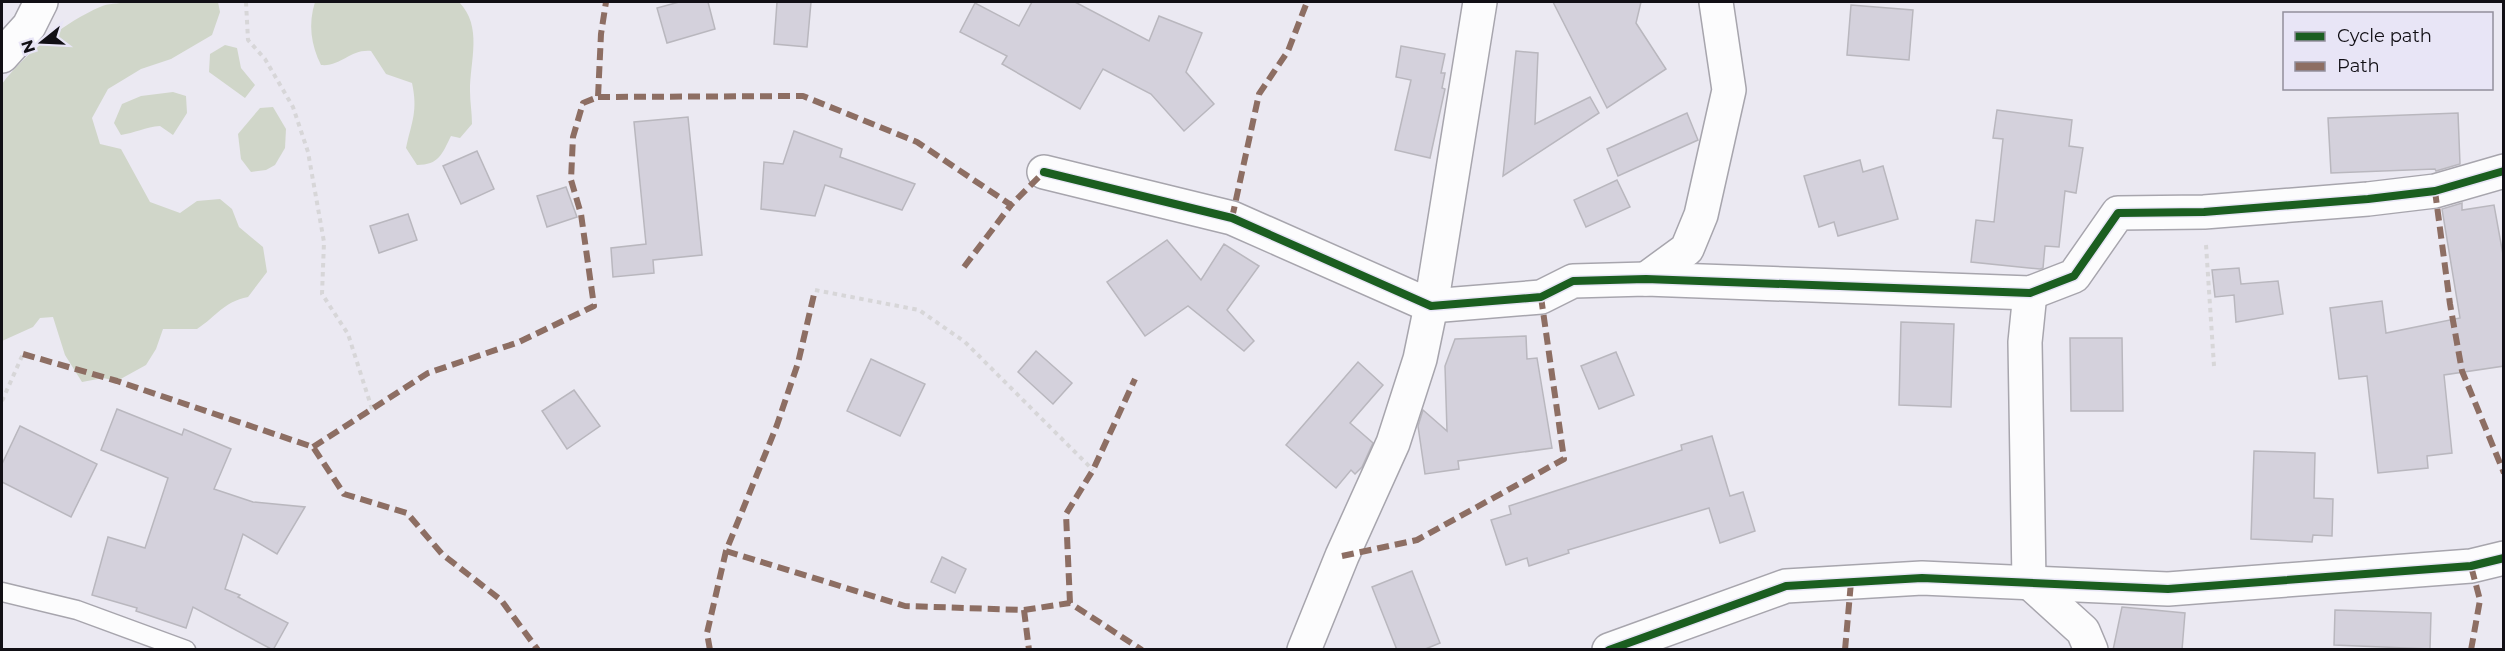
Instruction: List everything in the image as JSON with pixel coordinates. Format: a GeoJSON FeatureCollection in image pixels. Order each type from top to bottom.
{"type":"FeatureCollection","features":[{"type":"Feature","properties":{"kind":"street"},"geometry":{"type":"LineString","coordinates":[[2,56],[29,26],[41,2]]}},
{"type":"Feature","properties":{"kind":"street"},"geometry":{"type":"LineString","coordinates":[[1304,650],[1342,556],[1393,443],[1420,359],[1431,306],[1480,2]]}},
{"type":"Feature","properties":{"kind":"street"},"geometry":{"type":"LineString","coordinates":[[1646,279],[1687,249],[1701,215],[1729,90],[1716,2]]}},
{"type":"Feature","properties":{"kind":"street"},"geometry":{"type":"LineString","coordinates":[[1044,172],[1232,218],[1431,306],[1541,297],[1573,281],[1646,279],[2030,293],[2074,276],[2118,213],[2204,212],[2368,199],[2435,191],[2504,171]]}},
{"type":"Feature","properties":{"kind":"street"},"geometry":{"type":"LineString","coordinates":[[2030,293],[2025,342],[2029,582],[2083,631],[2091,650]]}},
{"type":"Feature","properties":{"kind":"street"},"geometry":{"type":"LineString","coordinates":[[1609,650],[1786,586],[1922,578],[2168,589],[2471,566],[2504,558]]}},
{"type":"Feature","properties":{"kind":"lane"},"geometry":{"type":"LineString","coordinates":[[2,592],[77,610],[186,650]]}},
{"type":"Feature","properties":{"kind":"path"},"geometry":{"type":"LineString","coordinates":[[246,2],[248,40],[265,59],[293,107],[308,152],[324,242],[322,294],[348,334],[372,409]]}},
{"type":"Feature","properties":{"kind":"path"},"geometry":{"type":"LineString","coordinates":[[2204,212],[2214,366]]}},
{"type":"Feature","properties":{"kind":"path"},"geometry":{"type":"LineString","coordinates":[[815,290],[919,309],[965,342],[1093,470]]}},
{"type":"Feature","properties":{"kind":"path"},"geometry":{"type":"LineString","coordinates":[[2,401],[23,354]]}},
{"type":"Feature","properties":{"kind":"shaded area"},"geometry":{"type":"Polygon","coordinates":[[[127,2],[218,2],[220,12],[212,35],[171,59],[141,69],[108,89],[92,118],[100,144],[121,149],[150,202],[180,213],[197,201],[220,199],[232,209],[239,227],[263,247],[267,272],[248,297],[232,302],[197,329],[163,329],[156,349],[146,365],[117,381],[103,378],[82,382],[65,355],[53,317],[40,318],[33,327],[2,341],[2,84],[22,62],[60,30],[103,6],[127,2]]]}},
{"type":"Feature","properties":{"kind":"shaded area"},"geometry":{"type":"Polygon","coordinates":[[[315,2],[459,2],[471,22],[473,33],[470,91],[472,124],[460,138],[451,136],[435,161],[417,165],[406,148],[414,109],[412,83],[386,74],[371,51],[357,53],[328,65],[321,65],[312,34],[315,2]]]}},
{"type":"Feature","properties":{"kind":"shaded area"},"geometry":{"type":"Polygon","coordinates":[[[225,45],[237,48],[241,68],[255,85],[245,98],[209,72],[210,54],[225,45]]]}},
{"type":"Feature","properties":{"kind":"shaded area"},"geometry":{"type":"Polygon","coordinates":[[[173,92],[186,96],[187,113],[173,135],[160,126],[121,135],[114,123],[122,104],[141,96],[173,92]]]}},
{"type":"Feature","properties":{"kind":"shaded area"},"geometry":{"type":"Polygon","coordinates":[[[273,107],[286,129],[285,148],[275,165],[266,170],[251,172],[241,159],[238,134],[260,108],[273,107]]]}},
{"type":"Feature","properties":{"kind":"building"},"geometry":{"type":"Polygon","coordinates":[[[679,2],[708,2],[715,29],[667,43],[657,8],[679,2]]]}},
{"type":"Feature","properties":{"kind":"building"},"geometry":{"type":"Polygon","coordinates":[[[777,2],[811,2],[807,47],[774,44],[777,2]]]}},
{"type":"Feature","properties":{"kind":"building"},"geometry":{"type":"Polygon","coordinates":[[[1032,2],[1075,2],[1149,41],[1159,16],[1202,33],[1186,72],[1214,104],[1184,131],[1151,94],[1103,69],[1080,109],[1002,64],[1007,56],[960,32],[975,3],[1019,26],[1032,2]]]}},
{"type":"Feature","properties":{"kind":"building"},"geometry":{"type":"Polygon","coordinates":[[[1553,2],[1641,2],[1636,23],[1666,69],[1607,108],[1553,2]]]}},
{"type":"Feature","properties":{"kind":"building"},"geometry":{"type":"Polygon","coordinates":[[[1851,5],[1913,10],[1909,60],[1847,55],[1851,5]]]}},
{"type":"Feature","properties":{"kind":"building"},"geometry":{"type":"Polygon","coordinates":[[[1401,46],[1445,54],[1441,73],[1445,73],[1442,88],[1445,89],[1430,158],[1395,150],[1411,80],[1396,77],[1401,46]]]}},
{"type":"Feature","properties":{"kind":"building"},"geometry":{"type":"Polygon","coordinates":[[[1516,51],[1538,53],[1535,124],[1590,97],[1599,113],[1503,176],[1516,51]]]}},
{"type":"Feature","properties":{"kind":"building"},"geometry":{"type":"Polygon","coordinates":[[[1997,110],[2072,120],[2069,146],[2083,148],[2076,193],[2065,191],[2059,247],[2045,246],[2043,268],[2040,269],[1971,262],[1976,220],[1994,222],[2003,139],[1993,138],[1997,110]]]}},
{"type":"Feature","properties":{"kind":"building"},"geometry":{"type":"Polygon","coordinates":[[[1687,113],[1698,140],[1618,176],[1607,149],[1687,113]]]}},
{"type":"Feature","properties":{"kind":"building"},"geometry":{"type":"Polygon","coordinates":[[[2458,113],[2460,164],[2436,171],[2435,169],[2331,173],[2328,118],[2458,113]]]}},
{"type":"Feature","properties":{"kind":"building"},"geometry":{"type":"Polygon","coordinates":[[[688,117],[702,255],[653,260],[654,273],[613,277],[611,248],[646,244],[634,122],[688,117]]]}},
{"type":"Feature","properties":{"kind":"building"},"geometry":{"type":"Polygon","coordinates":[[[794,131],[842,149],[840,157],[915,184],[902,210],[825,185],[815,216],[761,209],[764,162],[783,164],[794,131]]]}},
{"type":"Feature","properties":{"kind":"building"},"geometry":{"type":"Polygon","coordinates":[[[477,151],[494,189],[461,204],[443,166],[477,151]]]}},
{"type":"Feature","properties":{"kind":"building"},"geometry":{"type":"Polygon","coordinates":[[[1860,160],[1863,172],[1883,166],[1898,219],[1838,236],[1834,222],[1819,227],[1804,176],[1860,160]]]}},
{"type":"Feature","properties":{"kind":"building"},"geometry":{"type":"Polygon","coordinates":[[[1617,180],[1630,207],[1586,227],[1574,200],[1617,180]]]}},
{"type":"Feature","properties":{"kind":"building"},"geometry":{"type":"Polygon","coordinates":[[[566,187],[577,217],[547,227],[537,196],[566,187]]]}},
{"type":"Feature","properties":{"kind":"building"},"geometry":{"type":"Polygon","coordinates":[[[2462,203],[2462,210],[2494,205],[2504,260],[2504,366],[2444,375],[2452,453],[2427,456],[2428,468],[2378,473],[2367,376],[2339,379],[2330,308],[2382,301],[2386,333],[2460,318],[2442,209],[2462,203]]]}},
{"type":"Feature","properties":{"kind":"building"},"geometry":{"type":"Polygon","coordinates":[[[408,214],[417,240],[379,253],[370,226],[408,214]]]}},
{"type":"Feature","properties":{"kind":"building"},"geometry":{"type":"Polygon","coordinates":[[[1167,240],[1201,280],[1224,244],[1259,266],[1227,310],[1254,341],[1244,351],[1188,306],[1145,336],[1107,282],[1167,240]]]}},
{"type":"Feature","properties":{"kind":"building"},"geometry":{"type":"Polygon","coordinates":[[[2239,268],[2241,284],[2278,281],[2283,314],[2236,322],[2234,295],[2215,297],[2212,270],[2239,268]]]}},
{"type":"Feature","properties":{"kind":"building"},"geometry":{"type":"Polygon","coordinates":[[[1901,322],[1954,324],[1951,407],[1899,405],[1901,322]]]}},
{"type":"Feature","properties":{"kind":"building"},"geometry":{"type":"Polygon","coordinates":[[[1526,336],[1527,359],[1537,358],[1552,448],[1458,461],[1459,469],[1425,474],[1418,426],[1423,410],[1447,431],[1445,366],[1455,339],[1526,336]]]}},
{"type":"Feature","properties":{"kind":"building"},"geometry":{"type":"Polygon","coordinates":[[[2070,338],[2122,338],[2123,411],[2071,411],[2070,338]]]}},
{"type":"Feature","properties":{"kind":"building"},"geometry":{"type":"Polygon","coordinates":[[[1036,351],[1072,383],[1053,404],[1018,372],[1036,351]]]}},
{"type":"Feature","properties":{"kind":"building"},"geometry":{"type":"Polygon","coordinates":[[[1616,352],[1634,395],[1599,409],[1581,366],[1616,352]]]}},
{"type":"Feature","properties":{"kind":"building"},"geometry":{"type":"Polygon","coordinates":[[[871,359],[925,384],[900,436],[847,411],[871,359]]]}},
{"type":"Feature","properties":{"kind":"building"},"geometry":{"type":"Polygon","coordinates":[[[1358,362],[1383,385],[1350,423],[1373,443],[1362,467],[1355,474],[1351,470],[1336,488],[1286,445],[1358,362]]]}},
{"type":"Feature","properties":{"kind":"building"},"geometry":{"type":"Polygon","coordinates":[[[574,390],[600,426],[567,449],[542,411],[574,390]]]}},
{"type":"Feature","properties":{"kind":"building"},"geometry":{"type":"Polygon","coordinates":[[[117,409],[182,435],[184,429],[231,449],[214,489],[253,502],[305,507],[277,554],[243,534],[225,589],[240,595],[238,597],[288,623],[273,650],[193,607],[186,628],[136,611],[137,608],[92,595],[108,537],[145,548],[168,478],[101,450],[117,409]]]}},
{"type":"Feature","properties":{"kind":"building"},"geometry":{"type":"Polygon","coordinates":[[[20,426],[97,464],[71,517],[2,482],[2,464],[20,426]]]}},
{"type":"Feature","properties":{"kind":"building"},"geometry":{"type":"Polygon","coordinates":[[[1712,436],[1730,496],[1743,492],[1755,531],[1720,543],[1709,508],[1568,550],[1569,553],[1529,566],[1527,558],[1506,565],[1491,520],[1511,514],[1509,506],[1682,450],[1681,445],[1712,436]]]}},
{"type":"Feature","properties":{"kind":"building"},"geometry":{"type":"Polygon","coordinates":[[[2254,451],[2315,453],[2314,498],[2333,499],[2332,536],[2313,535],[2312,542],[2251,539],[2254,451]]]}},
{"type":"Feature","properties":{"kind":"building"},"geometry":{"type":"Polygon","coordinates":[[[942,557],[966,569],[955,593],[931,582],[942,557]]]}},
{"type":"Feature","properties":{"kind":"building"},"geometry":{"type":"Polygon","coordinates":[[[1412,571],[1440,643],[1423,650],[1397,650],[1372,587],[1412,571]]]}},
{"type":"Feature","properties":{"kind":"building"},"geometry":{"type":"Polygon","coordinates":[[[2122,607],[2185,613],[2182,650],[2113,650],[2122,607]]]}},
{"type":"Feature","properties":{"kind":"building"},"geometry":{"type":"Polygon","coordinates":[[[2335,610],[2431,613],[2430,649],[2334,645],[2335,610]]]}},
{"type":"Feature","properties":{"kind":"marked path"},"geometry":{"type":"LineString","coordinates":[[313,447],[428,373],[519,342],[594,306],[581,214],[571,180],[573,137],[583,103],[598,97],[601,34],[606,2]]}},
{"type":"Feature","properties":{"kind":"marked path"},"geometry":{"type":"LineString","coordinates":[[1232,218],[1259,94],[1288,51],[1307,2]]}},
{"type":"Feature","properties":{"kind":"marked path"},"geometry":{"type":"LineString","coordinates":[[598,97],[803,96],[917,142],[1011,205],[1044,172]]}},
{"type":"Feature","properties":{"kind":"marked path"},"geometry":{"type":"LineString","coordinates":[[2435,191],[2450,304],[2462,371],[2504,473]]}},
{"type":"Feature","properties":{"kind":"marked path"},"geometry":{"type":"LineString","coordinates":[[964,267],[1011,205]]}},
{"type":"Feature","properties":{"kind":"marked path"},"geometry":{"type":"LineString","coordinates":[[710,650],[707,633],[726,551],[777,425],[798,363],[815,290]]}},
{"type":"Feature","properties":{"kind":"marked path"},"geometry":{"type":"LineString","coordinates":[[1342,556],[1417,540],[1564,459],[1541,297]]}},
{"type":"Feature","properties":{"kind":"marked path"},"geometry":{"type":"LineString","coordinates":[[23,354],[117,381],[313,447],[344,494],[407,513],[442,554],[501,600],[538,650]]}},
{"type":"Feature","properties":{"kind":"marked path"},"geometry":{"type":"LineString","coordinates":[[1070,603],[1066,514],[1093,470],[1135,379]]}},
{"type":"Feature","properties":{"kind":"marked path"},"geometry":{"type":"LineString","coordinates":[[726,551],[905,606],[1024,610],[1070,603],[1142,650]]}},
{"type":"Feature","properties":{"kind":"marked path"},"geometry":{"type":"LineString","coordinates":[[2471,566],[2480,600],[2471,650]]}},
{"type":"Feature","properties":{"kind":"marked path"},"geometry":{"type":"LineString","coordinates":[[1845,650],[1851,582]]}},
{"type":"Feature","properties":{"kind":"marked path"},"geometry":{"type":"LineString","coordinates":[[1024,610],[1029,650]]}},
{"type":"Feature","properties":{"kind":"cycle path"},"geometry":{"type":"LineString","coordinates":[[1044,172],[1232,218],[1431,306],[1541,297],[1573,281],[1646,279],[2030,293],[2074,276],[2118,213],[2204,212],[2368,199],[2435,191],[2504,171]]}},
{"type":"Feature","properties":{"kind":"cycle path"},"geometry":{"type":"LineString","coordinates":[[1609,650],[1786,586],[1922,578],[2168,589],[2471,566],[2504,558]]}}]}
